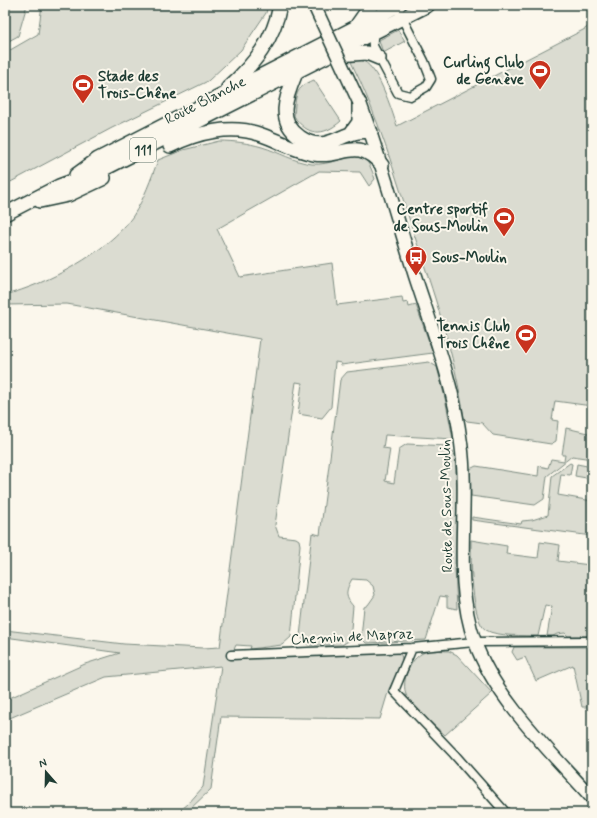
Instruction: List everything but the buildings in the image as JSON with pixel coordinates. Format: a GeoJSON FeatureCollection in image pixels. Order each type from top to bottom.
{"type":"FeatureCollection","features":[{"type":"Feature","properties":{"kind":"main road"},"geometry":{"type":"LineString","coordinates":[[215,100],[244,73],[264,50],[275,25],[280,5]]}},
{"type":"Feature","properties":{"kind":"main road","name":"Route de Sous-Moulin"},"geometry":{"type":"LineString","coordinates":[[314,5],[359,102],[382,165],[456,410],[463,458],[463,572],[465,602],[474,642],[484,664],[497,686],[520,715],[592,798]]}},
{"type":"Feature","properties":{"kind":"main road"},"geometry":{"type":"LineString","coordinates":[[354,28],[371,5]]}},
{"type":"Feature","properties":{"kind":"main road","name":"Route Blanche"},"geometry":{"type":"LineString","coordinates":[[59,186],[98,159],[397,5]]}},
{"type":"Feature","properties":{"kind":"main road","name":"Route Blanche"},"geometry":{"type":"LineString","coordinates":[[59,186],[102,170],[428,5]]}},
{"type":"Feature","properties":{"kind":"main road"},"geometry":{"type":"LineString","coordinates":[[329,56],[367,53],[379,58]]}},
{"type":"Feature","properties":{"kind":"main road"},"geometry":{"type":"LineString","coordinates":[[296,73],[284,107],[286,119],[296,134],[311,142],[326,143],[361,130],[370,132]]}},
{"type":"Feature","properties":{"kind":"main road"},"geometry":{"type":"LineString","coordinates":[[351,133],[359,122],[359,102]]}},
{"type":"Feature","properties":{"kind":"main road"},"geometry":{"type":"LineString","coordinates":[[21,206],[68,195],[183,139],[209,131],[240,130],[260,134],[314,154],[351,149],[363,151],[372,154],[382,165]]}},
{"type":"Feature","properties":{"kind":"main road"},"geometry":{"type":"LineString","coordinates":[[335,152],[363,139],[370,132]]}},
{"type":"Feature","properties":{"kind":"main road","name":"111"},"geometry":{"type":"LineString","coordinates":[[5,214],[59,186]]}},
{"type":"Feature","properties":{"kind":"street"},"geometry":{"type":"LineString","coordinates":[[397,5],[402,18],[430,72],[431,79],[429,84],[410,96],[398,93],[373,46],[375,25],[397,5]]}},
{"type":"Feature","properties":{"kind":"street","name":"Chemin de Mapraz"},"geometry":{"type":"LineString","coordinates":[[231,655],[412,648],[474,642],[592,641]]}},
{"type":"Feature","properties":{"kind":"street"},"geometry":{"type":"LineString","coordinates":[[412,648],[394,691],[454,754],[506,813]]}},
{"type":"Feature","properties":{"kind":"shaded area"},"geometry":{"type":"Polygon","coordinates":[[[5,5],[27,5],[18,36],[5,43],[5,5]]]}},
{"type":"Feature","properties":{"kind":"shaded area","name":"Stade des Trois-Chêne"},"geometry":{"type":"Polygon","coordinates":[[[42,5],[268,5],[266,13],[241,50],[208,81],[112,128],[5,185],[5,53],[38,34],[42,5]]]}},
{"type":"Feature","properties":{"kind":"shaded area","name":"Centre sportif de Sous-Moulin"},"geometry":{"type":"Polygon","coordinates":[[[592,23],[592,406],[555,401],[552,420],[558,421],[556,441],[551,444],[493,435],[482,423],[467,421],[464,418],[455,370],[436,300],[370,103],[351,62],[360,60],[367,63],[373,70],[388,100],[397,126],[585,29],[592,23]]]}},
{"type":"Feature","properties":{"kind":"shaded area"},"geometry":{"type":"Polygon","coordinates":[[[398,30],[405,41],[383,53],[379,40],[398,30]]]}},
{"type":"Feature","properties":{"kind":"shaded area"},"geometry":{"type":"Polygon","coordinates":[[[314,80],[341,121],[328,130],[322,132],[310,131],[299,123],[294,116],[295,103],[299,90],[307,83],[314,80]]]}},
{"type":"Feature","properties":{"kind":"shaded area"},"geometry":{"type":"Polygon","coordinates":[[[219,141],[246,143],[312,164],[325,163],[350,157],[360,157],[366,160],[375,179],[369,186],[360,172],[319,171],[217,229],[240,277],[332,263],[337,305],[402,297],[403,303],[408,302],[409,307],[416,305],[433,353],[341,365],[341,363],[335,362],[331,407],[322,418],[298,414],[302,383],[296,382],[275,525],[279,536],[296,538],[299,540],[300,545],[291,637],[282,645],[250,649],[251,646],[236,645],[230,658],[397,653],[401,655],[403,662],[389,689],[380,719],[221,717],[211,789],[186,813],[177,813],[188,804],[203,787],[221,666],[106,677],[5,720],[5,700],[85,664],[120,653],[5,637],[5,630],[124,644],[203,648],[220,647],[260,339],[67,304],[5,305],[5,295],[39,283],[75,265],[92,254],[122,230],[133,216],[144,196],[158,160],[183,150],[219,141]]]}},
{"type":"Feature","properties":{"kind":"shaded area"},"geometry":{"type":"Polygon","coordinates":[[[429,362],[437,367],[453,439],[385,435],[383,448],[390,449],[385,481],[394,483],[399,449],[407,444],[448,446],[455,455],[457,493],[455,568],[457,609],[447,607],[447,597],[440,596],[426,640],[366,643],[361,638],[364,607],[368,605],[375,595],[373,586],[366,580],[352,579],[348,586],[347,593],[348,599],[353,606],[350,640],[342,645],[308,645],[300,636],[312,533],[320,535],[340,380],[347,372],[429,362]]]}},
{"type":"Feature","properties":{"kind":"shaded area"},"geometry":{"type":"Polygon","coordinates":[[[566,428],[592,434],[592,459],[572,456],[547,476],[544,499],[535,505],[471,496],[470,469],[476,466],[538,476],[539,466],[548,468],[551,459],[564,461],[565,455],[562,455],[566,428]]]}},
{"type":"Feature","properties":{"kind":"shaded area"},"geometry":{"type":"Polygon","coordinates":[[[570,463],[572,464],[570,475],[561,474],[558,495],[592,501],[592,536],[472,520],[472,517],[521,524],[522,521],[532,520],[548,515],[552,476],[570,463]]]}},
{"type":"Feature","properties":{"kind":"shaded area"},"geometry":{"type":"Polygon","coordinates":[[[577,464],[592,467],[592,479],[575,476],[577,464]]]}},
{"type":"Feature","properties":{"kind":"shaded area"},"geometry":{"type":"Polygon","coordinates":[[[471,540],[507,546],[506,554],[538,558],[540,542],[560,545],[558,561],[590,565],[592,550],[592,636],[568,636],[565,633],[547,636],[552,606],[545,605],[538,636],[504,635],[486,630],[481,624],[477,615],[473,588],[471,540]]]}},
{"type":"Feature","properties":{"kind":"shaded area"},"geometry":{"type":"Polygon","coordinates":[[[514,647],[592,647],[592,707],[582,707],[573,665],[536,681],[525,657],[517,660],[512,652],[514,647]]]}},
{"type":"Feature","properties":{"kind":"shaded area"},"geometry":{"type":"Polygon","coordinates":[[[437,650],[449,651],[457,655],[492,693],[445,735],[411,704],[405,693],[405,679],[410,666],[419,655],[425,652],[437,650]]]}},
{"type":"Feature","properties":{"kind":"place","name":"Curling Club de Genève"},"geometry":{"type":"Point","coordinates":[540,90]}},
{"type":"Feature","properties":{"kind":"place","name":"Stade des Trois-Chêne"},"geometry":{"type":"Point","coordinates":[83,104]}},
{"type":"Feature","properties":{"kind":"place","name":"Centre sportif de Sous-Moulin"},"geometry":{"type":"Point","coordinates":[504,238]}},
{"type":"Feature","properties":{"kind":"place","name":"Sous-Moulin"},"geometry":{"type":"Point","coordinates":[416,276]}},
{"type":"Feature","properties":{"kind":"place","name":"Tennis Club Trois Chêne"},"geometry":{"type":"Point","coordinates":[526,354]}}]}
